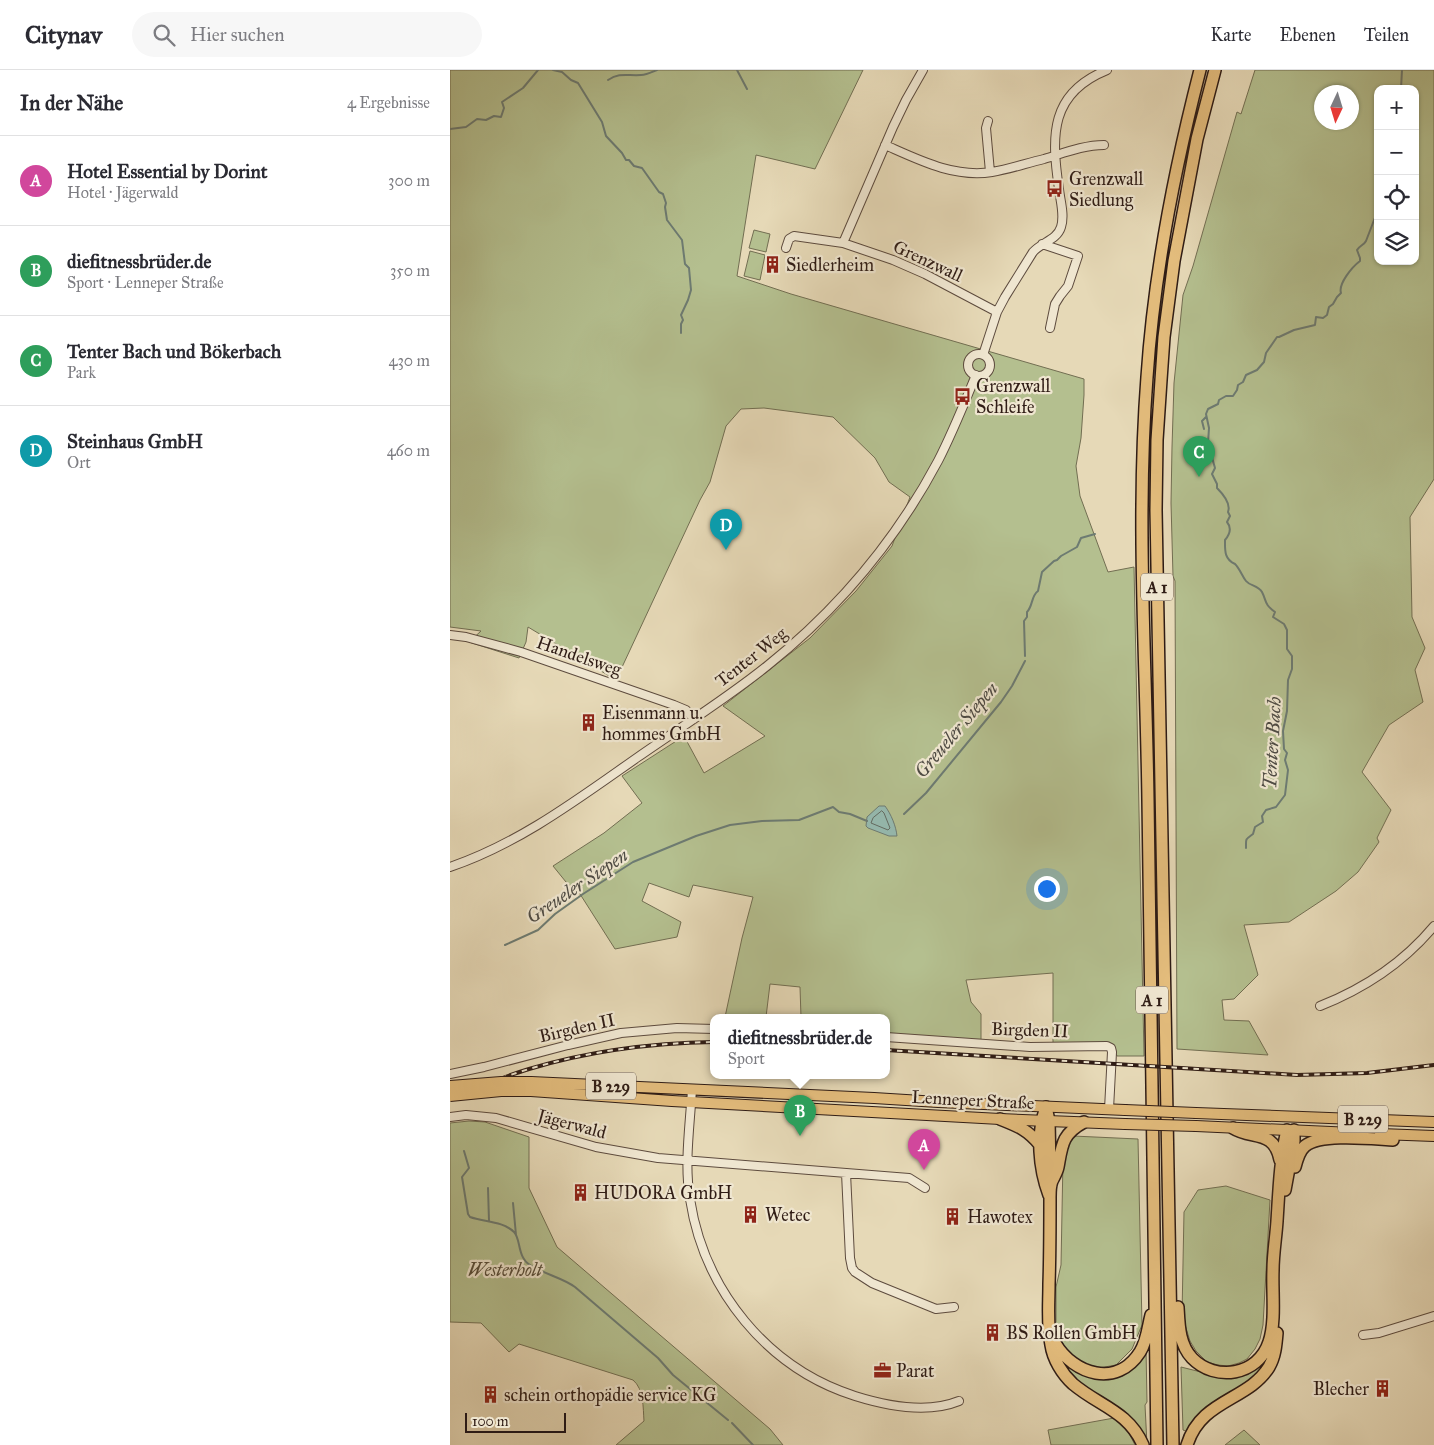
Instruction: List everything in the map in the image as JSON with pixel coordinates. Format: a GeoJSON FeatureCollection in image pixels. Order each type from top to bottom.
{"type":"FeatureCollection","features":[{"type":"Feature","properties":{"kind":"highway","name":"A 1"},"geometry":{"type":"LineString","coordinates":[[1157,1445],[1152,984],[1143,586],[1143,442],[1150,339],[1160,259],[1183,138],[1200,70]]}},
{"type":"Feature","properties":{"kind":"highway","name":"A 1"},"geometry":{"type":"LineString","coordinates":[[1173,1445],[1156,528],[1157,440],[1164,337],[1174,261],[1197,139],[1215,70]]}},
{"type":"Feature","properties":{"kind":"highway"},"geometry":{"type":"LineString","coordinates":[[1046,1107],[1045,1120],[1050,1168],[1054,1178]]}},
{"type":"Feature","properties":{"kind":"highway"},"geometry":{"type":"LineString","coordinates":[[1000,1119],[1027,1131],[1040,1145]]}},
{"type":"Feature","properties":{"kind":"highway"},"geometry":{"type":"LineString","coordinates":[[1045,1120],[1040,1129],[1040,1145],[1044,1182],[1050,1197]]}},
{"type":"Feature","properties":{"kind":"highway"},"geometry":{"type":"LineString","coordinates":[[1084,1122],[1070,1131],[1064,1140],[1058,1168],[1052,1182],[1050,1197],[1048,1318],[1050,1344],[1058,1365],[1067,1379],[1128,1422],[1143,1445]]}},
{"type":"Feature","properties":{"kind":"highway"},"geometry":{"type":"LineString","coordinates":[[1170,1268],[1178,1279],[1180,1336],[1190,1356],[1203,1367],[1224,1373],[1246,1369],[1260,1359],[1266,1351],[1271,1336],[1280,1161],[1274,1145],[1267,1139],[1261,1136],[1242,1133],[1233,1128]]}},
{"type":"Feature","properties":{"kind":"highway"},"geometry":{"type":"LineString","coordinates":[[1280,1161],[1290,1130]]}},
{"type":"Feature","properties":{"kind":"highway"},"geometry":{"type":"LineString","coordinates":[[1187,1445],[1196,1427],[1208,1413],[1256,1381],[1268,1368],[1276,1347],[1278,1270],[1285,1186],[1294,1141],[1290,1130]]}},
{"type":"Feature","properties":{"kind":"highway"},"geometry":{"type":"LineString","coordinates":[[1285,1186],[1294,1171],[1300,1153],[1306,1145],[1313,1141],[1329,1138],[1398,1137]]}},
{"type":"Feature","properties":{"kind":"highway"},"geometry":{"type":"LineString","coordinates":[[1050,1333],[1062,1354],[1074,1365],[1085,1371],[1095,1373],[1116,1371],[1130,1363],[1142,1349],[1155,1296]]}},
{"type":"Feature","properties":{"kind":"main road","name":"Lenneper Straße"},"geometry":{"type":"LineString","coordinates":[[450,1086],[500,1082],[691,1102],[1000,1119],[1290,1130],[1398,1137],[1434,1136]]}},
{"type":"Feature","properties":{"kind":"main road","name":"Lenneper Straße"},"geometry":{"type":"LineString","coordinates":[[450,1096],[531,1086],[692,1089],[1046,1107],[1434,1122]]}},
{"type":"Feature","properties":{"kind":"main road"},"geometry":{"type":"LineString","coordinates":[[1290,1130],[1292,1116]]}},
{"type":"Feature","properties":{"kind":"street"},"geometry":{"type":"LineString","coordinates":[[843,243],[906,100],[923,70]]}},
{"type":"Feature","properties":{"kind":"street"},"geometry":{"type":"LineString","coordinates":[[983,355],[997,312],[1007,292],[1035,250],[1056,235],[1063,222],[1056,155],[1057,121],[1060,112],[1067,98],[1078,86],[1107,70]]}},
{"type":"Feature","properties":{"kind":"street"},"geometry":{"type":"LineString","coordinates":[[988,121],[986,128],[990,172]]}},
{"type":"Feature","properties":{"kind":"street"},"geometry":{"type":"LineString","coordinates":[[886,145],[943,169],[967,173],[990,172],[1088,146],[1104,146]]}},
{"type":"Feature","properties":{"kind":"street","name":"Grenzwall"},"geometry":{"type":"LineString","coordinates":[[786,248],[790,239],[794,236],[843,243],[911,267],[997,312]]}},
{"type":"Feature","properties":{"kind":"street"},"geometry":{"type":"LineString","coordinates":[[1042,244],[1078,256],[1068,286],[1056,302],[1050,328]]}},
{"type":"Feature","properties":{"kind":"street"},"geometry":{"type":"LineString","coordinates":[[976,355],[983,355],[989,360],[989,370],[983,375],[976,375],[970,370],[970,360],[976,355]]}},
{"type":"Feature","properties":{"kind":"street","name":"Tenter Weg"},"geometry":{"type":"LineString","coordinates":[[450,867],[491,851],[545,822],[751,678],[785,651],[832,608],[892,535],[929,477],[947,442],[976,375]]}},
{"type":"Feature","properties":{"kind":"street","name":"Handelsweg"},"geometry":{"type":"LineString","coordinates":[[450,635],[521,652],[674,705],[686,710],[694,718]]}},
{"type":"Feature","properties":{"kind":"street"},"geometry":{"type":"LineString","coordinates":[[1320,1006],[1355,991],[1379,976],[1414,948],[1434,926]]}},
{"type":"Feature","properties":{"kind":"street","name":"Birgden II"},"geometry":{"type":"LineString","coordinates":[[450,1074],[484,1068],[621,1033],[677,1028],[710,1029]]}},
{"type":"Feature","properties":{"kind":"street","name":"Birgden II"},"geometry":{"type":"LineString","coordinates":[[890,1037],[1030,1047],[1107,1046],[1112,1051],[1109,1109]]}},
{"type":"Feature","properties":{"kind":"street"},"geometry":{"type":"LineString","coordinates":[[692,1089],[687,1161],[690,1198],[702,1249],[710,1267],[743,1320],[782,1358],[804,1373],[829,1386],[860,1398],[916,1407],[948,1405],[959,1401]]}},
{"type":"Feature","properties":{"kind":"street","name":"Jägerwald"},"geometry":{"type":"LineString","coordinates":[[450,1118],[466,1115],[496,1118],[596,1147],[658,1158],[909,1178],[925,1188]]}},
{"type":"Feature","properties":{"kind":"street"},"geometry":{"type":"LineString","coordinates":[[846,1173],[850,1258],[855,1272],[872,1283],[936,1308],[954,1307]]}},
{"type":"Feature","properties":{"kind":"street"},"geometry":{"type":"LineString","coordinates":[[1363,1334],[1379,1333],[1434,1316]]}},
{"type":"Feature","properties":{"kind":"green space"},"geometry":{"type":"Polygon","coordinates":[[[450,70],[863,70],[815,169],[756,155],[737,276],[791,294],[1084,379],[1081,438],[1076,466],[1080,496],[1108,572],[1134,567],[1144,1056],[1117,1056],[1112,1045],[1053,1045],[1053,973],[966,980],[971,1002],[981,1014],[981,1041],[890,1035],[890,1014],[801,1014],[800,987],[770,984],[766,1014],[726,1014],[753,897],[693,885],[689,897],[649,883],[642,901],[681,922],[677,937],[615,949],[580,894],[566,882],[553,866],[604,833],[642,803],[622,776],[684,736],[704,773],[765,736],[723,706],[810,638],[856,591],[892,546],[910,497],[889,482],[875,458],[833,417],[764,408],[741,409],[726,426],[710,482],[616,680],[528,627],[526,642],[519,658],[469,642],[481,631],[450,627],[450,70]]]}},
{"type":"Feature","properties":{"kind":"green space"},"geometry":{"type":"Polygon","coordinates":[[[1255,70],[1434,70],[1434,479],[1410,517],[1412,617],[1425,648],[1415,670],[1423,702],[1389,725],[1362,772],[1391,810],[1377,838],[1379,842],[1358,872],[1336,891],[1289,922],[1244,925],[1258,975],[1234,999],[1222,1000],[1224,1020],[1249,1021],[1268,1055],[1177,1049],[1175,581],[1173,576],[1171,503],[1174,383],[1183,295],[1237,112],[1241,114],[1255,70]]]}},
{"type":"Feature","properties":{"kind":"green space"},"geometry":{"type":"Polygon","coordinates":[[[754,230],[770,234],[766,252],[749,248],[754,230]]]}},
{"type":"Feature","properties":{"kind":"green space"},"geometry":{"type":"Polygon","coordinates":[[[750,251],[765,255],[760,280],[744,276],[750,251]]]}},
{"type":"Feature","properties":{"kind":"green space","name":"Westerholt"},"geometry":{"type":"Polygon","coordinates":[[[485,1122],[529,1137],[529,1188],[557,1247],[770,1429],[783,1445],[616,1445],[644,1421],[641,1394],[633,1380],[519,1344],[509,1352],[481,1323],[450,1322],[450,1123],[485,1122]]]}},
{"type":"Feature","properties":{"kind":"green space"},"geometry":{"type":"Polygon","coordinates":[[[1073,1136],[1138,1139],[1142,1325],[1132,1349],[1116,1365],[1099,1368],[1085,1366],[1065,1349],[1056,1327],[1056,1287],[1061,1265],[1063,1159],[1073,1136]]]}},
{"type":"Feature","properties":{"kind":"green space"},"geometry":{"type":"Polygon","coordinates":[[[1226,1186],[1270,1200],[1263,1325],[1260,1339],[1247,1359],[1228,1366],[1207,1362],[1196,1351],[1190,1341],[1182,1315],[1184,1212],[1198,1190],[1226,1186]]]}},
{"type":"Feature","properties":{"kind":"green space"},"geometry":{"type":"Polygon","coordinates":[[[1272,1347],[1262,1370],[1188,1432],[1183,1430],[1181,1367],[1221,1377],[1272,1347]]]}},
{"type":"Feature","properties":{"kind":"green space"},"geometry":{"type":"Polygon","coordinates":[[[1146,1349],[1147,1402],[1145,1405],[1147,1445],[1079,1385],[1061,1360],[1076,1372],[1098,1377],[1146,1349]]]}},
{"type":"Feature","properties":{"kind":"green space"},"geometry":{"type":"Polygon","coordinates":[[[1114,1418],[1128,1431],[1135,1445],[1051,1445],[1048,1430],[1114,1418]]]}},
{"type":"Feature","properties":{"kind":"green space"},"geometry":{"type":"Polygon","coordinates":[[[1244,1430],[1260,1445],[1225,1445],[1244,1430]]]}},
{"type":"Feature","properties":{"kind":"water"},"geometry":{"type":"Polygon","coordinates":[[[879,806],[885,806],[887,809],[897,836],[889,836],[866,826],[867,817],[879,806]]]}},
{"type":"Feature","properties":{"kind":"waterway"},"geometry":{"type":"LineString","coordinates":[[450,129],[466,127],[477,119],[486,120],[494,116],[501,117],[504,108],[502,102],[523,88],[538,70]]}},
{"type":"Feature","properties":{"kind":"waterway"},"geometry":{"type":"LineString","coordinates":[[553,70],[562,72],[578,83],[602,122],[606,136],[626,160],[629,160],[634,166],[642,168],[659,192],[663,194],[666,203],[667,220],[682,240],[685,264],[689,268],[691,290],[681,315],[683,320],[681,333]]}},
{"type":"Feature","properties":{"kind":"waterway"},"geometry":{"type":"LineString","coordinates":[[608,80],[620,75],[643,75],[657,70]]}},
{"type":"Feature","properties":{"kind":"waterway"},"geometry":{"type":"LineString","coordinates":[[737,70],[747,89]]}},
{"type":"Feature","properties":{"kind":"waterway","name":"Tenter Bach"},"geometry":{"type":"LineString","coordinates":[[1401,85],[1402,70]]}},
{"type":"Feature","properties":{"kind":"waterway","name":"Tenter Bach"},"geometry":{"type":"LineString","coordinates":[[1246,848],[1246,840],[1253,834],[1255,827],[1263,822],[1262,816],[1266,810],[1276,807],[1285,795],[1288,770],[1285,760],[1287,753],[1284,749],[1283,731],[1287,711],[1288,680],[1292,669],[1292,656],[1287,649],[1287,630],[1284,624],[1273,617],[1275,612],[1267,605],[1262,592],[1246,581],[1237,566],[1229,560],[1226,554],[1225,540],[1230,531],[1230,526],[1227,522],[1230,516],[1227,502],[1217,488],[1212,474],[1215,468],[1208,443],[1209,428],[1206,414],[1208,409],[1218,404],[1219,400],[1226,396],[1233,396],[1238,385],[1243,382],[1246,375],[1257,370],[1264,362],[1266,353],[1277,337],[1294,330],[1315,325],[1316,317],[1323,318],[1327,315],[1329,307],[1341,293],[1346,276],[1360,261],[1357,250],[1366,241],[1374,220]]}},
{"type":"Feature","properties":{"kind":"waterway","name":"Greueler Siepen"},"geometry":{"type":"LineString","coordinates":[[1204,429],[1202,421],[1206,417]]}},
{"type":"Feature","properties":{"kind":"waterway","name":"Greueler Siepen"},"geometry":{"type":"LineString","coordinates":[[1025,656],[1024,621],[1034,596],[1038,591],[1042,572],[1054,561],[1077,547],[1081,538],[1095,534]]}},
{"type":"Feature","properties":{"kind":"waterway","name":"Greueler Siepen"},"geometry":{"type":"LineString","coordinates":[[904,814],[926,793],[1001,702],[1025,661]]}},
{"type":"Feature","properties":{"kind":"waterway","name":"Greueler Siepen"},"geometry":{"type":"LineString","coordinates":[[505,945],[538,930],[555,914],[633,862],[696,836],[730,825],[762,821],[799,820],[833,807],[839,812],[867,821]]}},
{"type":"Feature","properties":{"kind":"waterway"},"geometry":{"type":"LineString","coordinates":[[464,1151],[469,1168],[462,1177],[470,1217],[510,1228],[518,1239],[521,1253],[526,1262],[575,1287],[658,1358],[673,1375],[728,1420]]}},
{"type":"Feature","properties":{"kind":"waterway"},"geometry":{"type":"LineString","coordinates":[[488,1188],[489,1221]]}},
{"type":"Feature","properties":{"kind":"waterway"},"geometry":{"type":"LineString","coordinates":[[513,1203],[516,1235]]}},
{"type":"Feature","properties":{"kind":"waterway"},"geometry":{"type":"LineString","coordinates":[[732,1423],[753,1445]]}},
{"type":"Feature","properties":{"kind":"railway"},"geometry":{"type":"LineString","coordinates":[[450,1099],[519,1072],[574,1057],[644,1046],[710,1042]]}},
{"type":"Feature","properties":{"kind":"railway"},"geometry":{"type":"LineString","coordinates":[[890,1050],[1297,1075],[1367,1073],[1434,1065]]}},
{"type":"Feature","properties":{"kind":"place","name":"Grenzwall Siedlung"},"geometry":{"type":"Point","coordinates":[1055,189]}},
{"type":"Feature","properties":{"kind":"place","name":"Siedlerheim"},"geometry":{"type":"Point","coordinates":[772,265]}},
{"type":"Feature","properties":{"kind":"place","name":"Grenzwall Schleife"},"geometry":{"type":"Point","coordinates":[962,396]}},
{"type":"Feature","properties":{"kind":"place","name":"Tenter Bach und Bökerbach"},"geometry":{"type":"Point","coordinates":[1199,477]}},
{"type":"Feature","properties":{"kind":"place","name":"Steinhaus GmbH"},"geometry":{"type":"Point","coordinates":[726,550]}},
{"type":"Feature","properties":{"kind":"place","name":"Eisenmann u. hommes GmbH"},"geometry":{"type":"Point","coordinates":[588,723]}},
{"type":"Feature","properties":{"kind":"place","name":"diefitnessbrüder.de"},"geometry":{"type":"Point","coordinates":[800,1136]}},
{"type":"Feature","properties":{"kind":"place","name":"Hotel Essential by Dorint"},"geometry":{"type":"Point","coordinates":[924,1170]}},
{"type":"Feature","properties":{"kind":"place","name":"HUDORA GmbH"},"geometry":{"type":"Point","coordinates":[580,1193]}},
{"type":"Feature","properties":{"kind":"place","name":"Wetec"},"geometry":{"type":"Point","coordinates":[751,1215]}},
{"type":"Feature","properties":{"kind":"place","name":"Hawotex"},"geometry":{"type":"Point","coordinates":[953,1217]}},
{"type":"Feature","properties":{"kind":"place","name":"BS Rollen GmbH"},"geometry":{"type":"Point","coordinates":[992,1333]}},
{"type":"Feature","properties":{"kind":"place","name":"Parat"},"geometry":{"type":"Point","coordinates":[882,1371]}},
{"type":"Feature","properties":{"kind":"place","name":"Blecher"},"geometry":{"type":"Point","coordinates":[1383,1389]}},
{"type":"Feature","properties":{"kind":"place","name":"schein orthopädie service KG"},"geometry":{"type":"Point","coordinates":[490,1395]}}]}
